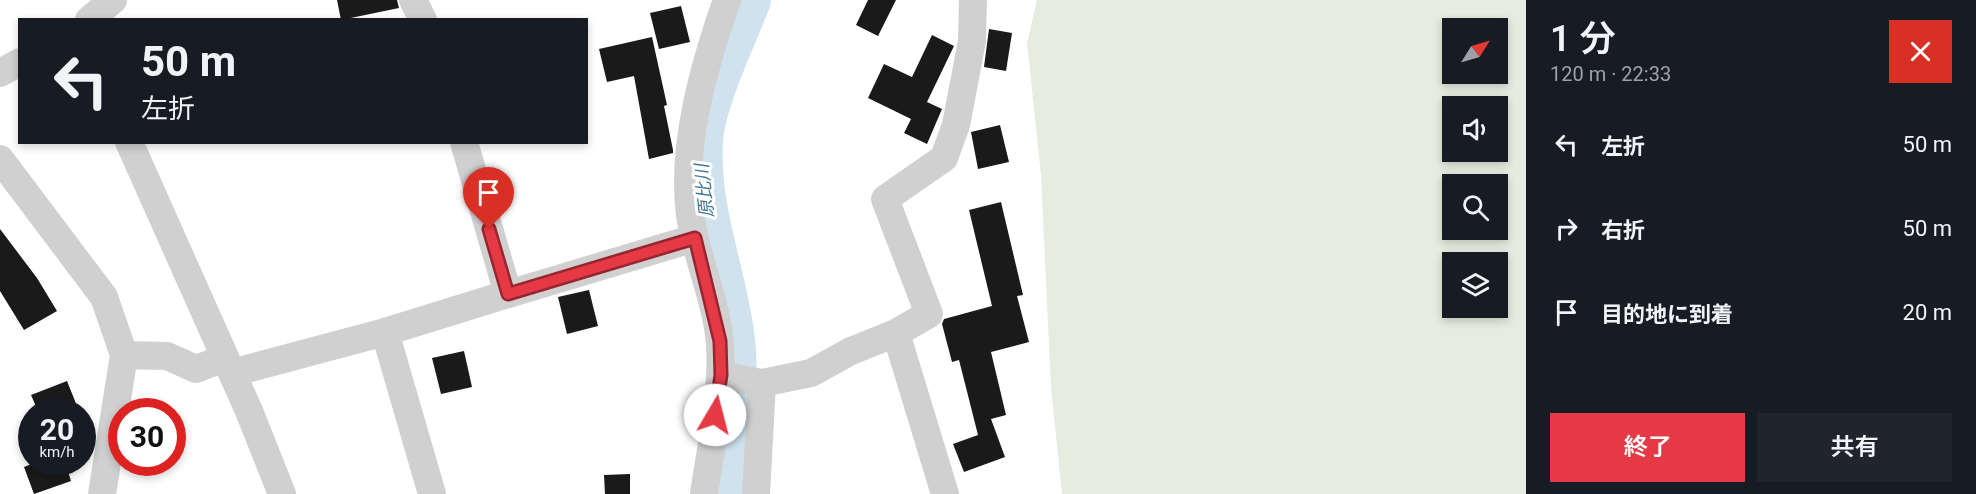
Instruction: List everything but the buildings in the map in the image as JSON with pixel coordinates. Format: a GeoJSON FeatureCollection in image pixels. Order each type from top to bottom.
{"type":"FeatureCollection","features":[{"type":"Feature","properties":{"kind":"street"},"geometry":{"type":"LineString","coordinates":[[90,18],[113,0]]}},
{"type":"Feature","properties":{"kind":"street"},"geometry":{"type":"LineString","coordinates":[[413,0],[422,18]]}},
{"type":"Feature","properties":{"kind":"street"},"geometry":{"type":"LineString","coordinates":[[704,494],[721,375],[720,341],[690,214],[688,151],[714,37],[727,0]]}},
{"type":"Feature","properties":{"kind":"street"},"geometry":{"type":"LineString","coordinates":[[721,375],[762,383],[811,373],[851,351],[896,333],[929,314],[885,199],[944,158],[956,125],[972,41],[973,0]]}},
{"type":"Feature","properties":{"kind":"street"},"geometry":{"type":"LineString","coordinates":[[0,73],[18,63]]}},
{"type":"Feature","properties":{"kind":"street"},"geometry":{"type":"LineString","coordinates":[[130,144],[229,365],[282,494]]}},
{"type":"Feature","properties":{"kind":"street"},"geometry":{"type":"LineString","coordinates":[[465,144],[508,294]]}},
{"type":"Feature","properties":{"kind":"street"},"geometry":{"type":"LineString","coordinates":[[0,159],[104,297],[124,355],[102,494]]}},
{"type":"Feature","properties":{"kind":"street"},"geometry":{"type":"LineString","coordinates":[[124,355],[167,356],[196,369],[229,365],[385,332],[695,238]]}},
{"type":"Feature","properties":{"kind":"street"},"geometry":{"type":"LineString","coordinates":[[385,332],[432,494]]}},
{"type":"Feature","properties":{"kind":"street"},"geometry":{"type":"LineString","coordinates":[[896,333],[945,494]]}},
{"type":"Feature","properties":{"kind":"street"},"geometry":{"type":"LineString","coordinates":[[756,494],[762,383]]}},
{"type":"Feature","properties":{"kind":"shaded area"},"geometry":{"type":"Polygon","coordinates":[[[1037,0],[1526,0],[1526,494],[1062,494],[1051,388],[1041,175],[1027,43],[1037,0]]]}},
{"type":"Feature","properties":{"kind":"waterway","name":"原比川"},"geometry":{"type":"LineString","coordinates":[[720,494],[732,417],[735,360],[729,315],[703,193],[701,142],[713,90],[749,0]]}},
{"type":"Feature","properties":{"kind":"route"},"geometry":{"type":"LineString","coordinates":[[489,229],[508,294],[695,238],[720,341],[721,375],[715,415]]}}]}
